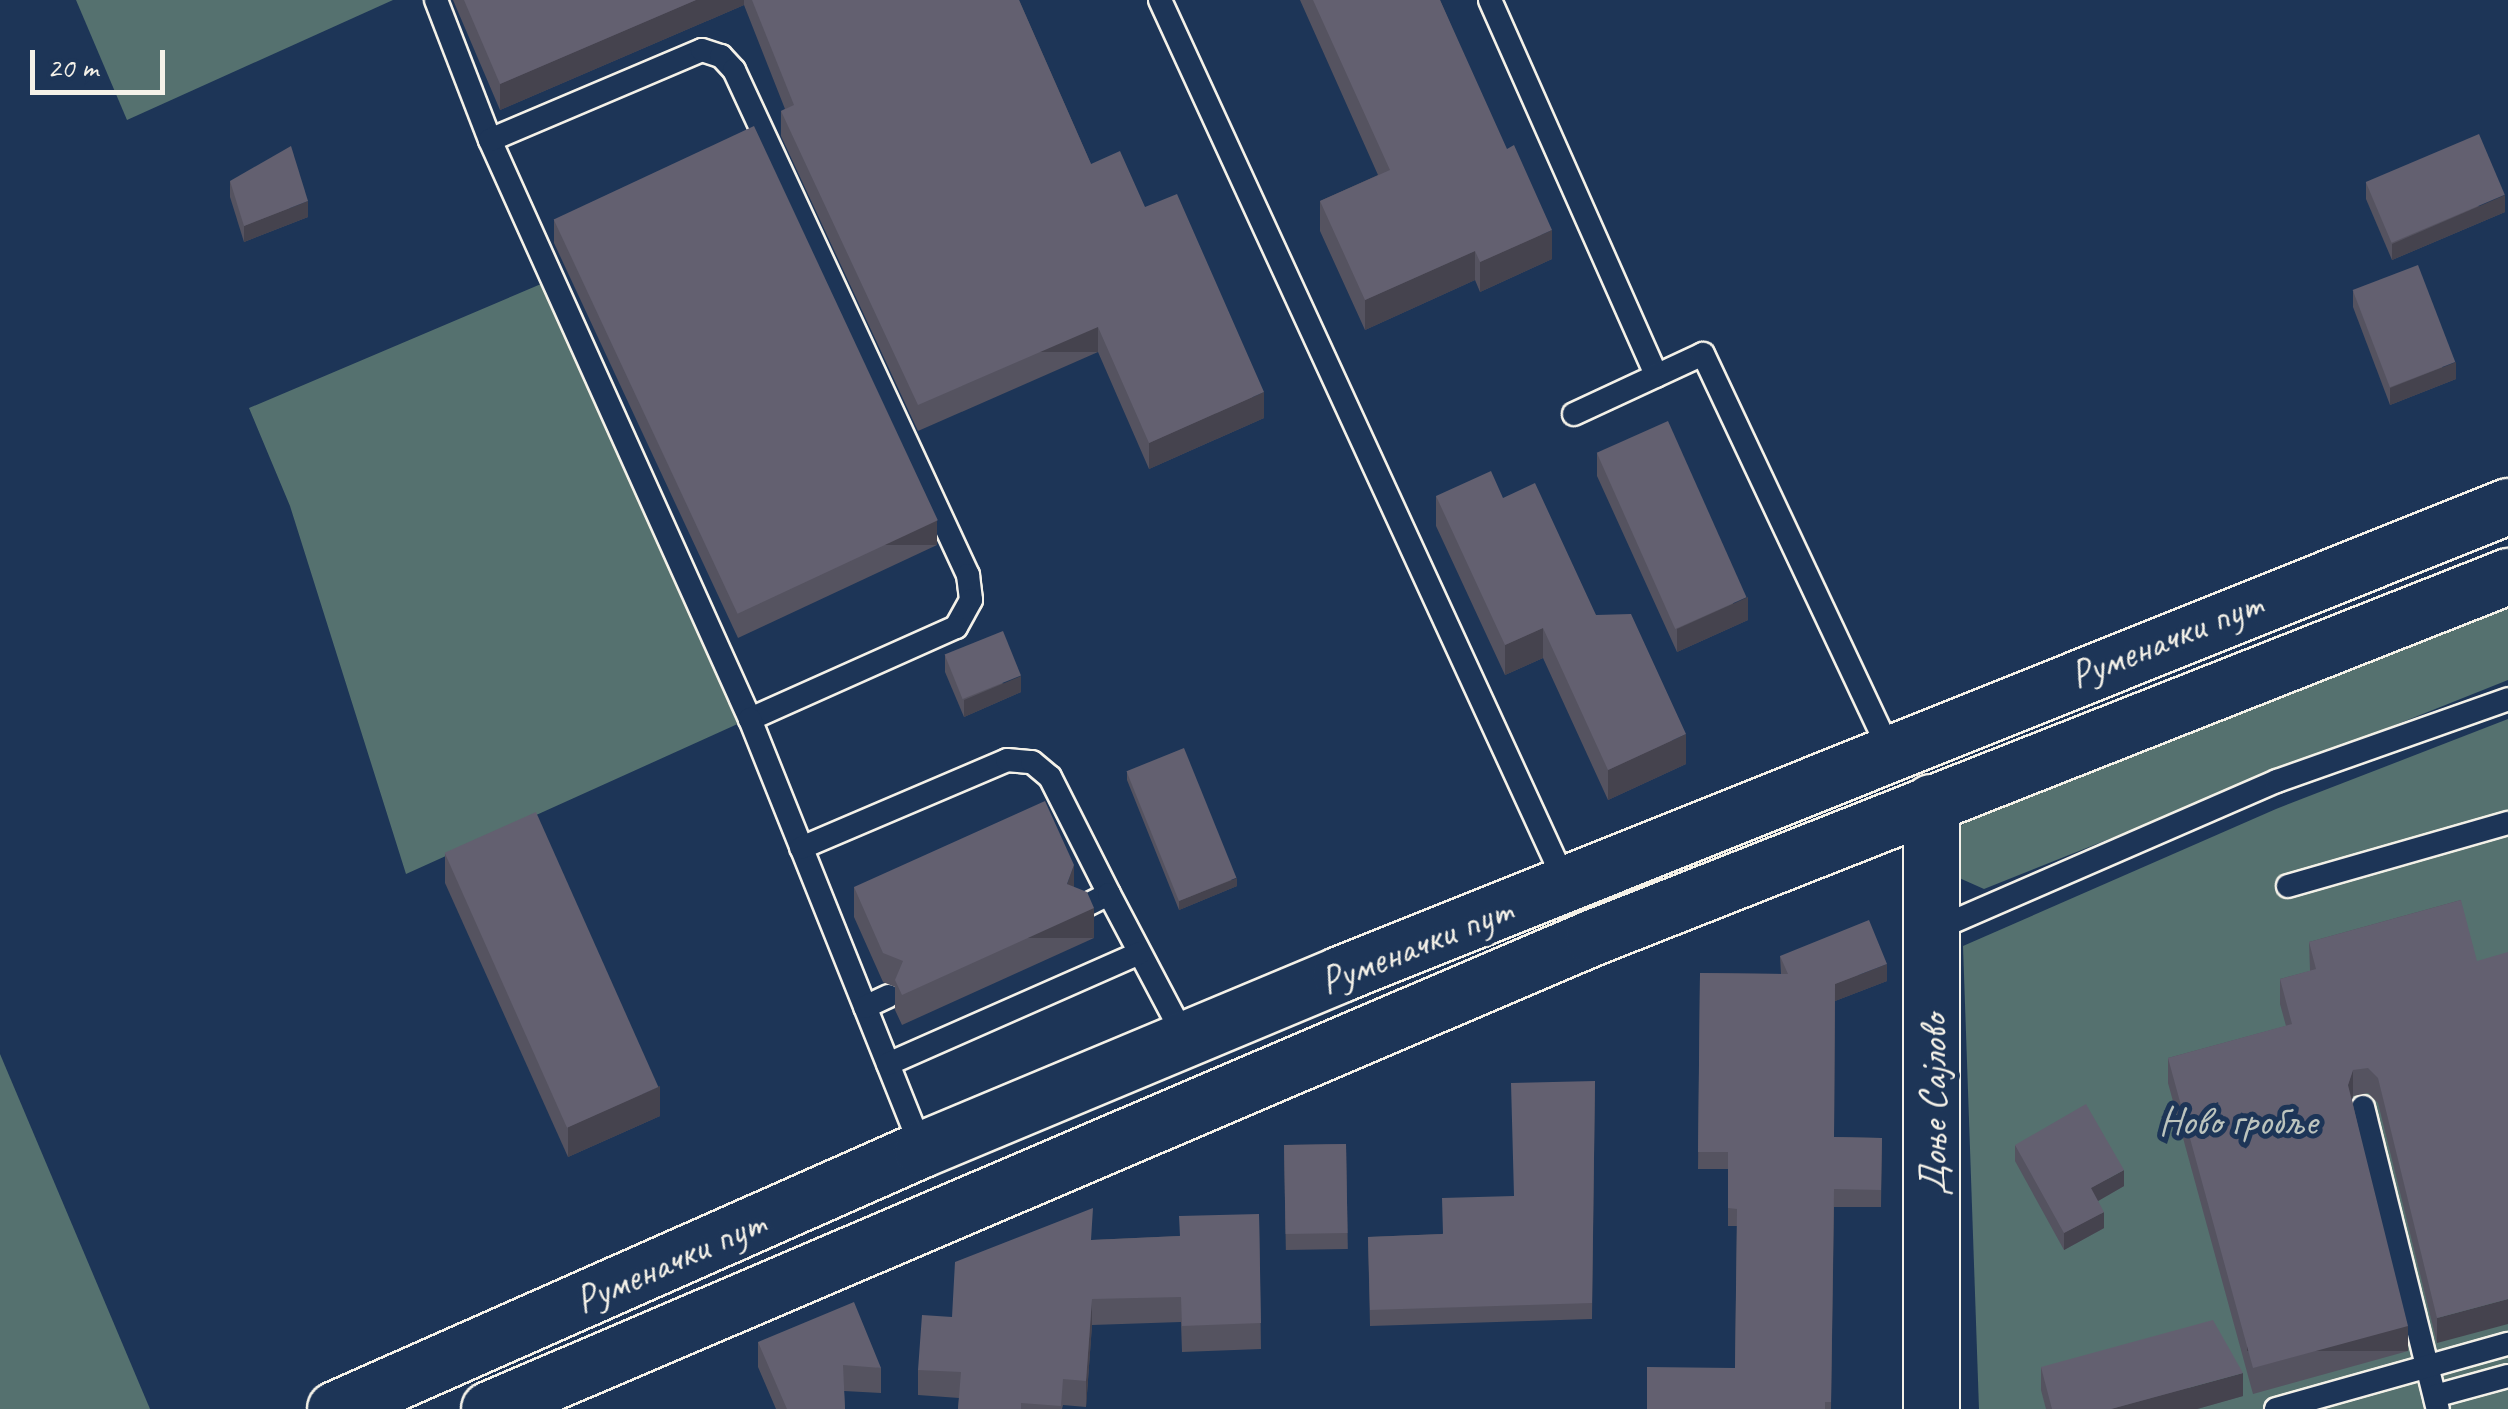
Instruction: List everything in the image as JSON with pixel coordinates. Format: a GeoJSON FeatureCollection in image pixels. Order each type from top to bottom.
{"type":"FeatureCollection","features":[{"type":"Feature","properties":{"kind":"main road","name":"Руменачки пут"},"geometry":{"type":"LineString","coordinates":[[335,1409],[922,1149],[1890,751],[2508,506]]}},
{"type":"Feature","properties":{"kind":"main road","name":"Руменачки пут"},"geometry":{"type":"LineString","coordinates":[[489,1409],[1400,1018],[1930,802],[2508,576]]}},
{"type":"Feature","properties":{"kind":"main road","name":"Доње Сајлово"},"geometry":{"type":"LineString","coordinates":[[1930,802],[1934,930],[1931,1409]]}},
{"type":"Feature","properties":{"kind":"lane"},"geometry":{"type":"LineString","coordinates":[[436,0],[490,140],[750,719],[922,1149]]}},
{"type":"Feature","properties":{"kind":"lane"},"geometry":{"type":"LineString","coordinates":[[1160,0],[1567,886]]}},
{"type":"Feature","properties":{"kind":"lane"},"geometry":{"type":"LineString","coordinates":[[1490,0],[1657,376]]}},
{"type":"Feature","properties":{"kind":"lane"},"geometry":{"type":"LineString","coordinates":[[490,140],[702,50],[721,56],[734,70],[968,575],[971,600],[956,627],[750,719]]}},
{"type":"Feature","properties":{"kind":"lane"},"geometry":{"type":"LineString","coordinates":[[1574,414],[1703,354],[1890,751]]}},
{"type":"Feature","properties":{"kind":"lane"},"geometry":{"type":"LineString","coordinates":[[1934,930],[2277,781],[2508,700]]}},
{"type":"Feature","properties":{"kind":"lane"},"geometry":{"type":"LineString","coordinates":[[802,848],[1007,760],[1032,762],[1050,777],[1186,1040]]}},
{"type":"Feature","properties":{"kind":"lane"},"geometry":{"type":"LineString","coordinates":[[2288,886],[2506,830]]}},
{"type":"Feature","properties":{"kind":"lane"},"geometry":{"type":"LineString","coordinates":[[1081,908],[1109,894]]}},
{"type":"Feature","properties":{"kind":"lane"},"geometry":{"type":"LineString","coordinates":[[888,1064],[1140,953]]}},
{"type":"Feature","properties":{"kind":"lane"},"geometry":{"type":"LineString","coordinates":[[865,1006],[889,996]]}},
{"type":"Feature","properties":{"kind":"lane"},"geometry":{"type":"LineString","coordinates":[[2362,1108],[2437,1402],[2508,1376]]}},
{"type":"Feature","properties":{"kind":"lane"},"geometry":{"type":"LineString","coordinates":[[2276,1409],[2508,1344]]}},
{"type":"Feature","properties":{"kind":"green space"},"geometry":{"type":"Polygon","coordinates":[[[76,0],[393,0],[127,120],[76,0]]]}},
{"type":"Feature","properties":{"kind":"green space"},"geometry":{"type":"Polygon","coordinates":[[[541,284],[742,722],[406,874],[290,506],[249,408],[541,284]]]}},
{"type":"Feature","properties":{"kind":"green space"},"geometry":{"type":"Polygon","coordinates":[[[2508,601],[2508,680],[1984,889],[1957,877],[1955,831],[1969,819],[2253,699],[2508,601]]]}},
{"type":"Feature","properties":{"kind":"green space","name":"Ново гробље"},"geometry":{"type":"Polygon","coordinates":[[[2508,719],[2508,1409],[1979,1409],[1963,946],[2276,809],[2508,719]]]}},
{"type":"Feature","properties":{"kind":"green space"},"geometry":{"type":"Polygon","coordinates":[[[0,1054],[150,1409],[0,1409],[0,1054]]]}},
{"type":"Feature","properties":{"kind":"building"},"geometry":{"type":"Polygon","coordinates":[[[464,0],[696,0],[500,84],[464,0]]]}},
{"type":"Feature","properties":{"kind":"building"},"geometry":{"type":"Polygon","coordinates":[[[752,0],[1019,0],[1091,164],[1120,151],[1145,207],[1177,194],[1264,392],[1149,443],[1098,327],[918,405],[781,111],[794,105],[752,0]]]}},
{"type":"Feature","properties":{"kind":"building"},"geometry":{"type":"Polygon","coordinates":[[[1313,0],[1440,0],[1507,149],[1514,145],[1552,230],[1480,262],[1475,251],[1365,300],[1320,201],[1390,170],[1313,0]]]}},
{"type":"Feature","properties":{"kind":"building"},"geometry":{"type":"Polygon","coordinates":[[[754,126],[938,520],[738,614],[554,219],[754,126]]]}},
{"type":"Feature","properties":{"kind":"building"},"geometry":{"type":"Polygon","coordinates":[[[2479,134],[2505,195],[2392,243],[2366,182],[2479,134]]]}},
{"type":"Feature","properties":{"kind":"building"},"geometry":{"type":"Polygon","coordinates":[[[291,146],[308,201],[244,226],[230,181],[291,146]]]}},
{"type":"Feature","properties":{"kind":"building"},"geometry":{"type":"Polygon","coordinates":[[[2418,265],[2455,362],[2390,387],[2353,290],[2418,265]]]}},
{"type":"Feature","properties":{"kind":"building"},"geometry":{"type":"Polygon","coordinates":[[[1668,421],[1747,597],[1675,629],[1597,453],[1668,421]]]}},
{"type":"Feature","properties":{"kind":"building"},"geometry":{"type":"Polygon","coordinates":[[[1491,471],[1503,498],[1535,483],[1596,615],[1631,614],[1686,734],[1608,770],[1543,628],[1505,645],[1436,496],[1491,471]]]}},
{"type":"Feature","properties":{"kind":"building"},"geometry":{"type":"Polygon","coordinates":[[[1003,631],[1021,676],[963,699],[945,655],[1003,631]]]}},
{"type":"Feature","properties":{"kind":"building"},"geometry":{"type":"Polygon","coordinates":[[[1184,748],[1236,878],[1179,901],[1127,771],[1184,748]]]}},
{"type":"Feature","properties":{"kind":"building"},"geometry":{"type":"Polygon","coordinates":[[[1045,801],[1074,865],[1067,884],[1087,892],[1094,908],[902,995],[895,980],[903,961],[883,953],[854,887],[1045,801]]]}},
{"type":"Feature","properties":{"kind":"building"},"geometry":{"type":"Polygon","coordinates":[[[536,812],[658,1087],[567,1128],[445,853],[536,812]]]}},
{"type":"Feature","properties":{"kind":"building"},"geometry":{"type":"Polygon","coordinates":[[[2461,900],[2477,961],[2508,952],[2508,1299],[2437,1318],[2378,1078],[2368,1068],[2353,1070],[2348,1085],[2408,1326],[2253,1368],[2168,1058],[2292,1024],[2280,979],[2316,969],[2309,942],[2461,900]]]}},
{"type":"Feature","properties":{"kind":"building"},"geometry":{"type":"Polygon","coordinates":[[[1869,920],[1887,964],[1835,984],[1834,1137],[1882,1138],[1881,1190],[1834,1189],[1831,1402],[1825,1402],[1825,1409],[1647,1409],[1647,1367],[1735,1368],[1737,1209],[1728,1208],[1728,1152],[1698,1152],[1700,973],[1788,974],[1780,956],[1869,920]]]}},
{"type":"Feature","properties":{"kind":"building"},"geometry":{"type":"Polygon","coordinates":[[[1595,1081],[1592,1303],[1370,1310],[1368,1237],[1443,1234],[1442,1198],[1514,1196],[1511,1083],[1595,1081]]]}},
{"type":"Feature","properties":{"kind":"building"},"geometry":{"type":"Polygon","coordinates":[[[2086,1104],[2124,1170],[2091,1188],[2104,1212],[2064,1233],[2015,1145],[2086,1104]]]}},
{"type":"Feature","properties":{"kind":"building"},"geometry":{"type":"Polygon","coordinates":[[[1346,1144],[1348,1233],[1286,1234],[1284,1145],[1346,1144]]]}},
{"type":"Feature","properties":{"kind":"building"},"geometry":{"type":"Polygon","coordinates":[[[1093,1208],[1091,1240],[1180,1236],[1179,1216],[1259,1214],[1261,1323],[1182,1326],[1181,1297],[1092,1299],[1086,1381],[1063,1379],[1061,1406],[1021,1403],[1021,1409],[958,1409],[961,1372],[918,1370],[922,1315],[952,1317],[955,1262],[1093,1208]]]}},
{"type":"Feature","properties":{"kind":"building"},"geometry":{"type":"Polygon","coordinates":[[[854,1302],[881,1368],[843,1365],[845,1409],[787,1409],[758,1342],[854,1302]]]}},
{"type":"Feature","properties":{"kind":"building"},"geometry":{"type":"Polygon","coordinates":[[[2213,1320],[2243,1373],[2111,1409],[2052,1409],[2041,1367],[2213,1320]]]}}]}
